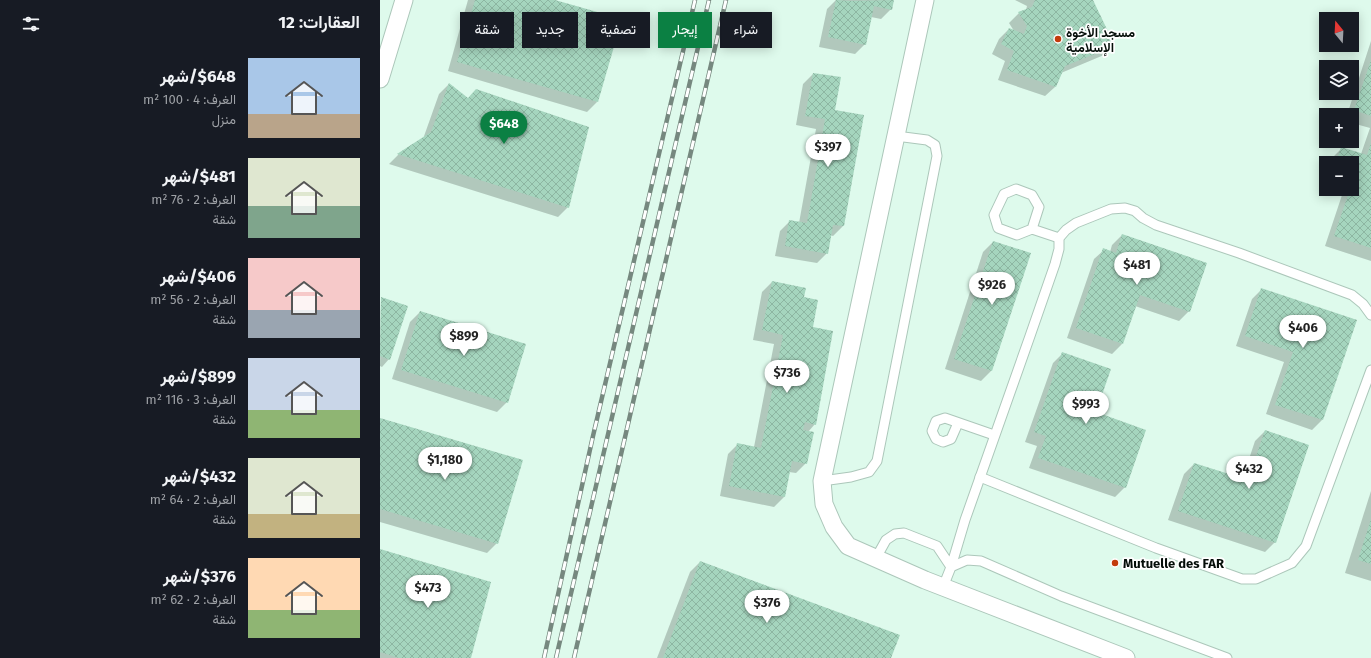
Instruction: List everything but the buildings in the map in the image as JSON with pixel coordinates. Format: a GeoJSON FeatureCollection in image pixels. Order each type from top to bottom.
{"type":"FeatureCollection","features":[{"type":"Feature","properties":{"kind":"street"},"geometry":{"type":"LineString","coordinates":[[380,79],[404,0]]}},
{"type":"Feature","properties":{"kind":"street"},"geometry":{"type":"LineString","coordinates":[[925,0],[822,481],[824,504],[834,527],[848,546],[943,587],[1126,658]]}},
{"type":"Feature","properties":{"kind":"lane"},"geometry":{"type":"LineString","coordinates":[[822,481],[851,477],[868,472],[877,461],[937,156],[935,146],[927,140],[896,136]]}},
{"type":"Feature","properties":{"kind":"lane"},"geometry":{"type":"LineString","coordinates":[[1032,229],[1039,207],[1032,195],[1016,189],[1004,194],[994,215],[998,228],[1017,235],[1032,229],[1059,238]]}},
{"type":"Feature","properties":{"kind":"lane"},"geometry":{"type":"LineString","coordinates":[[943,587],[994,435],[1055,264],[1059,238],[1066,230],[1076,223],[1111,209],[1125,208],[1135,211],[1143,218],[1156,224],[1352,294],[1363,304],[1371,316]]}},
{"type":"Feature","properties":{"kind":"lane"},"geometry":{"type":"LineString","coordinates":[[980,477],[1156,548],[1242,580],[1256,579],[1292,563],[1306,546],[1371,370]]}},
{"type":"Feature","properties":{"kind":"lane"},"geometry":{"type":"LineString","coordinates":[[958,422],[994,435]]}},
{"type":"Feature","properties":{"kind":"lane"},"geometry":{"type":"LineString","coordinates":[[876,558],[886,540],[896,534],[904,533],[937,546],[950,567]]}},
{"type":"Feature","properties":{"kind":"lane"},"geometry":{"type":"LineString","coordinates":[[950,567],[967,560],[981,561],[1061,596],[1227,658]]}},
{"type":"Feature","properties":{"kind":"railway"},"geometry":{"type":"LineString","coordinates":[[544,658],[593,436],[695,0]]}},
{"type":"Feature","properties":{"kind":"railway"},"geometry":{"type":"LineString","coordinates":[[556,658],[709,0]]}},
{"type":"Feature","properties":{"kind":"railway"},"geometry":{"type":"LineString","coordinates":[[574,658],[726,0]]}},
{"type":"Feature","properties":{"kind":"place","name":"مسجد الأخوة الإسلامية"},"geometry":{"type":"Point","coordinates":[1058,39]}},
{"type":"Feature","properties":{"kind":"place","name":"Mutuelle des FAR"},"geometry":{"type":"Point","coordinates":[1115,563]}}]}
